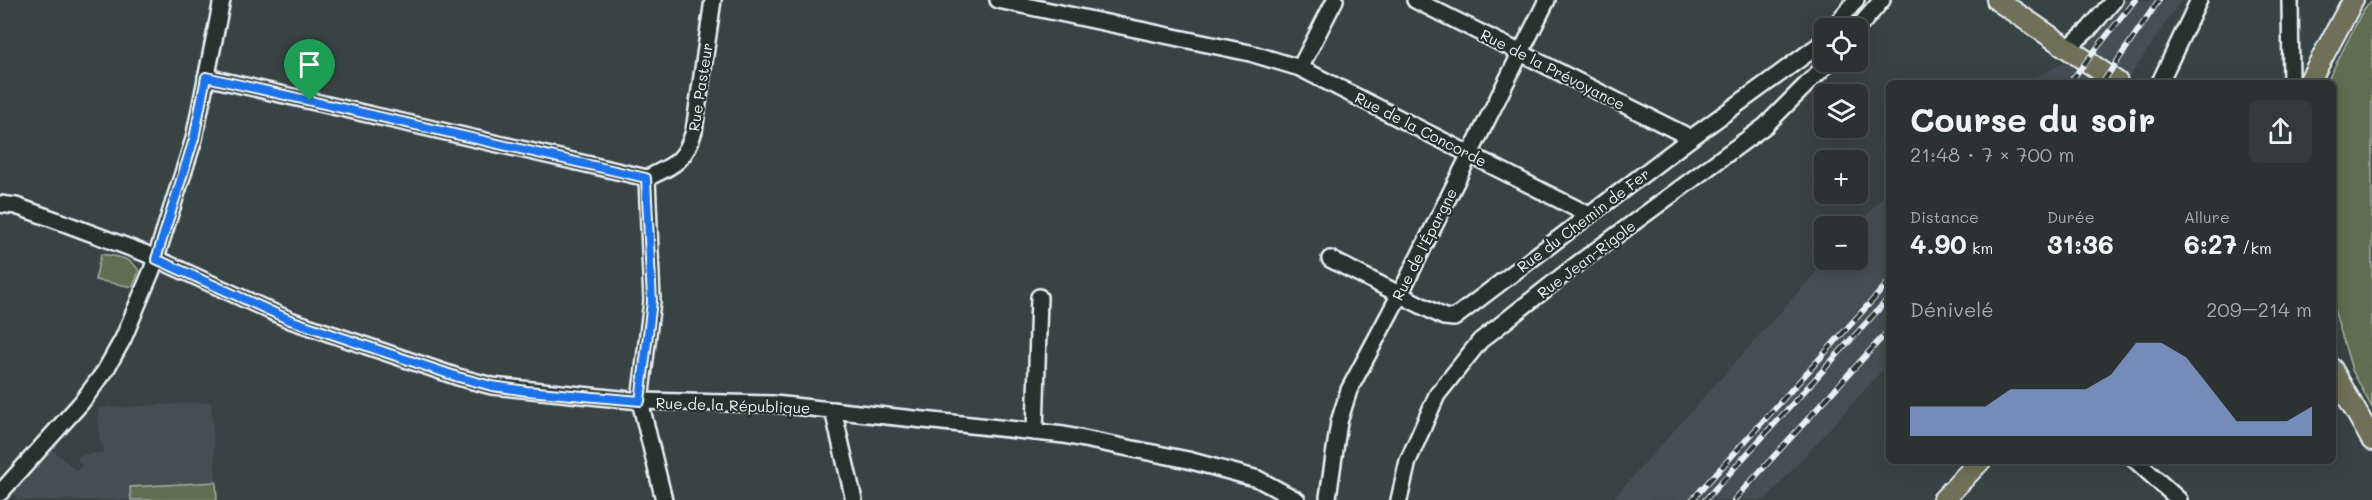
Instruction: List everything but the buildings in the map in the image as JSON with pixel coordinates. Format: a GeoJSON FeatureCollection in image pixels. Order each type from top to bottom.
{"type":"FeatureCollection","features":[{"type":"Feature","properties":{"kind":"main road"},"geometry":{"type":"LineString","coordinates":[[1997,0],[2114,80]]}},
{"type":"Feature","properties":{"kind":"main road"},"geometry":{"type":"LineString","coordinates":[[2310,80],[2353,0]]}},
{"type":"Feature","properties":{"kind":"main road"},"geometry":{"type":"LineString","coordinates":[[2336,379],[2372,440]]}},
{"type":"Feature","properties":{"kind":"main road"},"geometry":{"type":"LineString","coordinates":[[1943,500],[1977,464]]}},
{"type":"Feature","properties":{"kind":"street"},"geometry":{"type":"LineString","coordinates":[[0,493],[81,403],[105,371],[123,339],[156,259],[194,139],[222,0]]}},
{"type":"Feature","properties":{"kind":"street","name":"Rue Pasteur"},"geometry":{"type":"LineString","coordinates":[[646,178],[672,166],[689,148],[694,131],[713,0]]}},
{"type":"Feature","properties":{"kind":"street","name":"Rue de la Concorde"},"geometry":{"type":"LineString","coordinates":[[998,0],[1250,53],[1300,68],[1589,215]]}},
{"type":"Feature","properties":{"kind":"street"},"geometry":{"type":"LineString","coordinates":[[1300,68],[1335,0]]}},
{"type":"Feature","properties":{"kind":"street","name":"Rue de la Prévoyance"},"geometry":{"type":"LineString","coordinates":[[1415,0],[1691,138]]}},
{"type":"Feature","properties":{"kind":"street","name":"Rue de l'Épargne"},"geometry":{"type":"LineString","coordinates":[[1328,497],[1339,422],[1348,390],[1400,294],[1547,0]]}},
{"type":"Feature","properties":{"kind":"street"},"geometry":{"type":"LineString","coordinates":[[1841,18],[1856,0]]}},
{"type":"Feature","properties":{"kind":"street"},"geometry":{"type":"LineString","coordinates":[[1866,18],[1882,0]]}},
{"type":"Feature","properties":{"kind":"street"},"geometry":{"type":"LineString","coordinates":[[2068,48],[2089,29],[2114,0]]}},
{"type":"Feature","properties":{"kind":"street"},"geometry":{"type":"LineString","coordinates":[[2161,80],[2199,0]]}},
{"type":"Feature","properties":{"kind":"street"},"geometry":{"type":"LineString","coordinates":[[2290,0],[2292,80]]}},
{"type":"Feature","properties":{"kind":"street","name":"Rue du Chemin de Fer"},"geometry":{"type":"LineString","coordinates":[[1330,259],[1444,317],[1454,318],[1691,138],[1814,49]]}},
{"type":"Feature","properties":{"kind":"street","name":"Rue Jean-Rigole"},"geometry":{"type":"LineString","coordinates":[[1399,500],[1408,461],[1437,395],[1480,341],[1576,265],[1765,126],[1819,72]]}},
{"type":"Feature","properties":{"kind":"street"},"geometry":{"type":"LineString","coordinates":[[206,77],[646,178],[652,301],[640,401],[664,500]]}},
{"type":"Feature","properties":{"kind":"street","name":"Rue de la République"},"geometry":{"type":"LineString","coordinates":[[0,204],[16,206],[53,219],[156,259],[290,320],[458,377],[492,386],[640,401],[756,403],[1064,435],[1188,460],[1258,479],[1297,500]]}},
{"type":"Feature","properties":{"kind":"street"},"geometry":{"type":"LineString","coordinates":[[1035,432],[1039,297]]}},
{"type":"Feature","properties":{"kind":"street"},"geometry":{"type":"LineString","coordinates":[[833,410],[854,500]]}},
{"type":"Feature","properties":{"kind":"street"},"geometry":{"type":"LineString","coordinates":[[2139,464],[2179,500]]}},
{"type":"Feature","properties":{"kind":"shaded area"},"geometry":{"type":"Polygon","coordinates":[[[2124,0],[2181,0],[2127,80],[2030,80],[2070,60],[2124,0]]]}},
{"type":"Feature","properties":{"kind":"shaded area"},"geometry":{"type":"Polygon","coordinates":[[[1886,193],[1886,366],[1765,500],[1612,500],[1818,270],[1868,270],[1866,216],[1886,193]]]}},
{"type":"Feature","properties":{"kind":"shaded area"},"geometry":{"type":"Polygon","coordinates":[[[211,402],[216,482],[130,487],[131,500],[17,500],[14,491],[52,449],[76,471],[82,467],[77,457],[103,453],[98,408],[107,408],[107,405],[110,408],[211,402]]]}},
{"type":"Feature","properties":{"kind":"green space"},"geometry":{"type":"Polygon","coordinates":[[[2372,0],[2372,408],[2352,370],[2336,316],[2336,80],[2328,80],[2361,14],[2372,0]]]}},
{"type":"Feature","properties":{"kind":"green space"},"geometry":{"type":"Polygon","coordinates":[[[101,254],[123,258],[136,266],[139,271],[133,287],[95,280],[101,254]]]}},
{"type":"Feature","properties":{"kind":"green space"},"geometry":{"type":"Polygon","coordinates":[[[216,482],[217,500],[131,500],[130,487],[216,482]]]}},
{"type":"Feature","properties":{"kind":"railway"},"geometry":{"type":"LineString","coordinates":[[2072,80],[2135,0]]}},
{"type":"Feature","properties":{"kind":"railway"},"geometry":{"type":"LineString","coordinates":[[2104,80],[2159,0]]}},
{"type":"Feature","properties":{"kind":"railway"},"geometry":{"type":"LineString","coordinates":[[1692,500],[1886,285]]}},
{"type":"Feature","properties":{"kind":"railway"},"geometry":{"type":"LineString","coordinates":[[1705,500],[1886,301]]}},
{"type":"Feature","properties":{"kind":"railway"},"geometry":{"type":"LineString","coordinates":[[1734,500],[1886,333]]}},
{"type":"Feature","properties":{"kind":"route"},"geometry":{"type":"LineString","coordinates":[[206,77],[310,101],[646,178],[652,301],[640,401],[527,391],[492,386],[458,377],[290,320],[156,259],[194,139],[206,77]]}}]}
